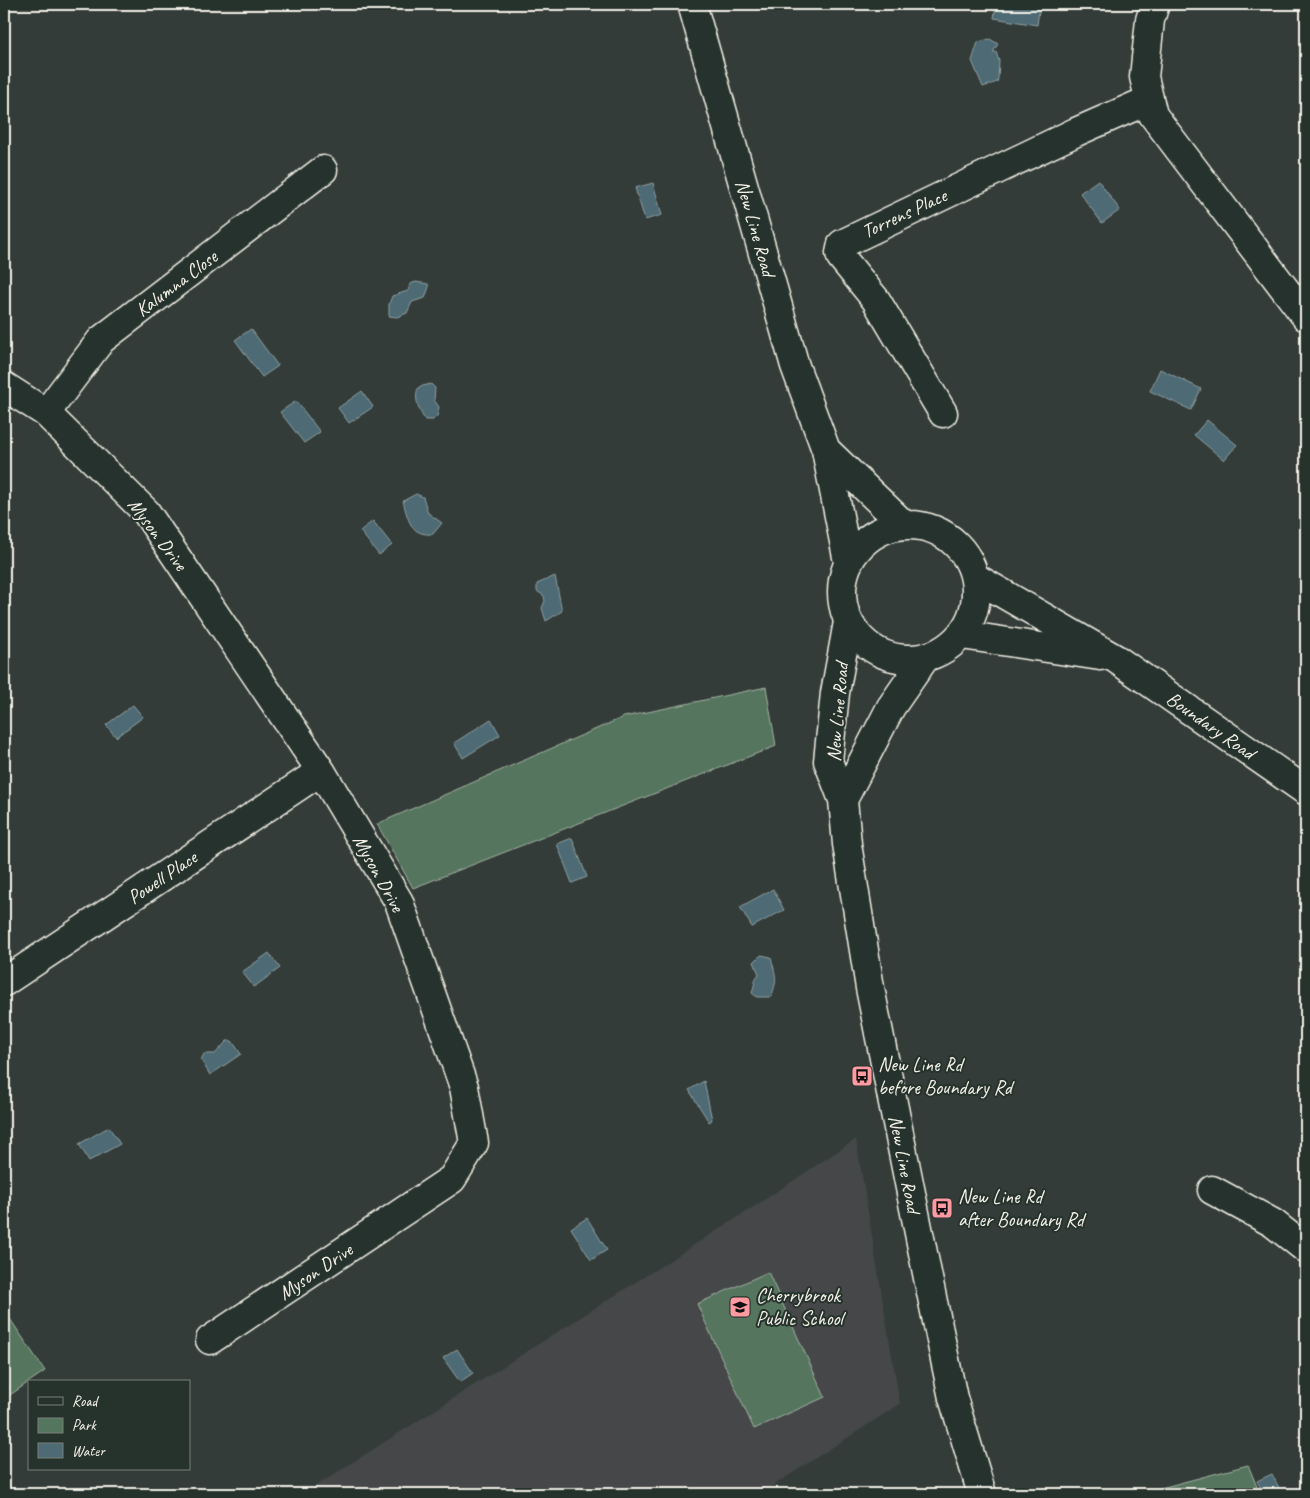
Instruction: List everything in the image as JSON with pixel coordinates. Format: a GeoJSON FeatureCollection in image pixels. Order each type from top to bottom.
{"type":"FeatureCollection","features":[{"type":"Feature","properties":{"kind":"street","name":"New Line Road"},"geometry":{"type":"LineString","coordinates":[[692,4],[795,366],[826,450],[848,562]]}},
{"type":"Feature","properties":{"kind":"street"},"geometry":{"type":"LineString","coordinates":[[1155,4],[1150,20],[1144,77],[1153,115],[1306,317]]}},
{"type":"Feature","properties":{"kind":"street","name":"Torrens Place"},"geometry":{"type":"LineString","coordinates":[[943,413],[876,300],[841,257],[842,244],[1076,132],[1149,100]]}},
{"type":"Feature","properties":{"kind":"street","name":"Kalumna Close"},"geometry":{"type":"LineString","coordinates":[[46,413],[101,340],[323,170]]}},
{"type":"Feature","properties":{"kind":"street","name":"Myson Drive"},"geometry":{"type":"LineString","coordinates":[[4,386],[46,413],[146,512],[321,771],[399,902],[464,1087],[474,1143],[452,1179],[210,1340]]}},
{"type":"Feature","properties":{"kind":"street","name":"New Line Road"},"geometry":{"type":"LineString","coordinates":[[826,450],[903,524]]}},
{"type":"Feature","properties":{"kind":"street"},"geometry":{"type":"LineString","coordinates":[[903,524],[928,527],[950,537],[967,556],[976,578],[977,598],[972,617],[962,635],[946,649],[925,658],[902,659],[880,653],[862,640],[848,622],[842,602],[842,581],[848,562],[862,543],[881,530],[903,524]]}},
{"type":"Feature","properties":{"kind":"street","name":"Boundary Road"},"geometry":{"type":"LineString","coordinates":[[976,578],[1116,659],[1306,791]]}},
{"type":"Feature","properties":{"kind":"street","name":"New Line Road"},"geometry":{"type":"LineString","coordinates":[[848,622],[835,694],[828,761],[843,800],[847,844],[870,988],[953,1398],[982,1494]]}},
{"type":"Feature","properties":{"kind":"street","name":"Boundary Road"},"geometry":{"type":"LineString","coordinates":[[962,635],[1116,659]]}},
{"type":"Feature","properties":{"kind":"street","name":"New Line Road"},"geometry":{"type":"LineString","coordinates":[[843,800],[891,706],[925,658]]}},
{"type":"Feature","properties":{"kind":"street","name":"Powell Place"},"geometry":{"type":"LineString","coordinates":[[4,982],[321,771]]}},
{"type":"Feature","properties":{"kind":"street"},"geometry":{"type":"LineString","coordinates":[[1212,1190],[1274,1224],[1306,1249]]}},
{"type":"Feature","properties":{"kind":"shaded area","name":"Cherrybrook Public School"},"geometry":{"type":"Polygon","coordinates":[[[856,1139],[900,1404],[760,1494],[303,1494],[749,1210],[856,1139]]]}},
{"type":"Feature","properties":{"kind":"green space"},"geometry":{"type":"Polygon","coordinates":[[[766,687],[776,746],[413,888],[377,824],[624,717],[766,687]]]}},
{"type":"Feature","properties":{"kind":"green space"},"geometry":{"type":"Polygon","coordinates":[[[768,1272],[825,1397],[754,1429],[697,1304],[768,1272]]]}},
{"type":"Feature","properties":{"kind":"green space"},"geometry":{"type":"Polygon","coordinates":[[[4,1310],[45,1371],[32,1380],[28,1380],[28,1383],[4,1399],[4,1310]]]}},
{"type":"Feature","properties":{"kind":"green space"},"geometry":{"type":"Polygon","coordinates":[[[1248,1465],[1260,1494],[1138,1494],[1248,1465]]]}},
{"type":"Feature","properties":{"kind":"water"},"geometry":{"type":"Polygon","coordinates":[[[996,4],[1040,4],[1037,25],[994,18],[996,4]]]}},
{"type":"Feature","properties":{"kind":"water"},"geometry":{"type":"Polygon","coordinates":[[[990,39],[998,44],[993,52],[996,52],[999,61],[998,79],[997,82],[983,87],[972,61],[978,42],[990,39]]]}},
{"type":"Feature","properties":{"kind":"water"},"geometry":{"type":"Polygon","coordinates":[[[1098,180],[1120,210],[1102,223],[1080,193],[1098,180]]]}},
{"type":"Feature","properties":{"kind":"water"},"geometry":{"type":"Polygon","coordinates":[[[653,183],[662,215],[645,220],[635,188],[653,183]]]}},
{"type":"Feature","properties":{"kind":"water"},"geometry":{"type":"Polygon","coordinates":[[[416,282],[428,284],[429,287],[425,298],[412,302],[407,313],[397,317],[389,316],[389,304],[392,296],[408,291],[410,284],[416,282]]]}},
{"type":"Feature","properties":{"kind":"water"},"geometry":{"type":"Polygon","coordinates":[[[251,329],[278,366],[262,377],[235,340],[251,329]]]}},
{"type":"Feature","properties":{"kind":"water"},"geometry":{"type":"Polygon","coordinates":[[[1160,369],[1201,389],[1191,410],[1150,391],[1160,369]]]}},
{"type":"Feature","properties":{"kind":"water"},"geometry":{"type":"Polygon","coordinates":[[[431,384],[435,388],[434,400],[439,407],[437,416],[433,420],[425,420],[419,408],[417,391],[419,387],[431,384]]]}},
{"type":"Feature","properties":{"kind":"water"},"geometry":{"type":"Polygon","coordinates":[[[362,391],[373,407],[349,423],[338,408],[362,391]]]}},
{"type":"Feature","properties":{"kind":"water"},"geometry":{"type":"Polygon","coordinates":[[[296,401],[320,432],[304,443],[280,412],[296,401]]]}},
{"type":"Feature","properties":{"kind":"water"},"geometry":{"type":"Polygon","coordinates":[[[1207,420],[1237,445],[1224,460],[1194,435],[1207,420]]]}},
{"type":"Feature","properties":{"kind":"water"},"geometry":{"type":"Polygon","coordinates":[[[416,494],[423,497],[428,513],[442,523],[433,534],[419,532],[411,525],[403,501],[416,494]]]}},
{"type":"Feature","properties":{"kind":"water"},"geometry":{"type":"Polygon","coordinates":[[[373,521],[392,545],[379,555],[360,531],[373,521]]]}},
{"type":"Feature","properties":{"kind":"water"},"geometry":{"type":"Polygon","coordinates":[[[555,576],[562,611],[546,621],[542,608],[545,601],[544,596],[537,591],[537,584],[555,576]]]}},
{"type":"Feature","properties":{"kind":"water"},"geometry":{"type":"Polygon","coordinates":[[[133,705],[143,717],[116,737],[106,725],[133,705]]]}},
{"type":"Feature","properties":{"kind":"water"},"geometry":{"type":"Polygon","coordinates":[[[491,719],[500,735],[463,758],[454,743],[491,719]]]}},
{"type":"Feature","properties":{"kind":"water"},"geometry":{"type":"Polygon","coordinates":[[[572,838],[587,877],[572,883],[557,844],[572,838]]]}},
{"type":"Feature","properties":{"kind":"water"},"geometry":{"type":"Polygon","coordinates":[[[773,889],[784,910],[752,927],[740,907],[773,889]]]}},
{"type":"Feature","properties":{"kind":"water"},"geometry":{"type":"Polygon","coordinates":[[[269,953],[280,968],[254,987],[242,972],[269,953]]]}},
{"type":"Feature","properties":{"kind":"water"},"geometry":{"type":"Polygon","coordinates":[[[761,955],[771,957],[775,973],[776,981],[771,997],[757,997],[752,993],[759,974],[754,962],[761,955]]]}},
{"type":"Feature","properties":{"kind":"water"},"geometry":{"type":"Polygon","coordinates":[[[227,1041],[232,1041],[241,1054],[210,1075],[201,1060],[204,1054],[215,1054],[227,1041]]]}},
{"type":"Feature","properties":{"kind":"water"},"geometry":{"type":"Polygon","coordinates":[[[704,1081],[712,1120],[709,1122],[689,1090],[704,1081]]]}},
{"type":"Feature","properties":{"kind":"water"},"geometry":{"type":"Polygon","coordinates":[[[109,1127],[120,1144],[89,1161],[79,1144],[109,1127]]]}},
{"type":"Feature","properties":{"kind":"water"},"geometry":{"type":"Polygon","coordinates":[[[587,1218],[607,1250],[591,1260],[571,1228],[587,1218]]]}},
{"type":"Feature","properties":{"kind":"water"},"geometry":{"type":"Polygon","coordinates":[[[457,1349],[473,1373],[460,1382],[443,1358],[457,1349]]]}},
{"type":"Feature","properties":{"kind":"water"},"geometry":{"type":"Polygon","coordinates":[[[1272,1474],[1282,1494],[1264,1494],[1257,1481],[1272,1474]]]}},
{"type":"Feature","properties":{"kind":"place","name":"New Line Rd before Boundary Rd"},"geometry":{"type":"Point","coordinates":[862,1076]}},
{"type":"Feature","properties":{"kind":"place","name":"New Line Rd after Boundary Rd"},"geometry":{"type":"Point","coordinates":[942,1208]}},
{"type":"Feature","properties":{"kind":"place","name":"Cherrybrook Public School"},"geometry":{"type":"Point","coordinates":[740,1307]}}]}
